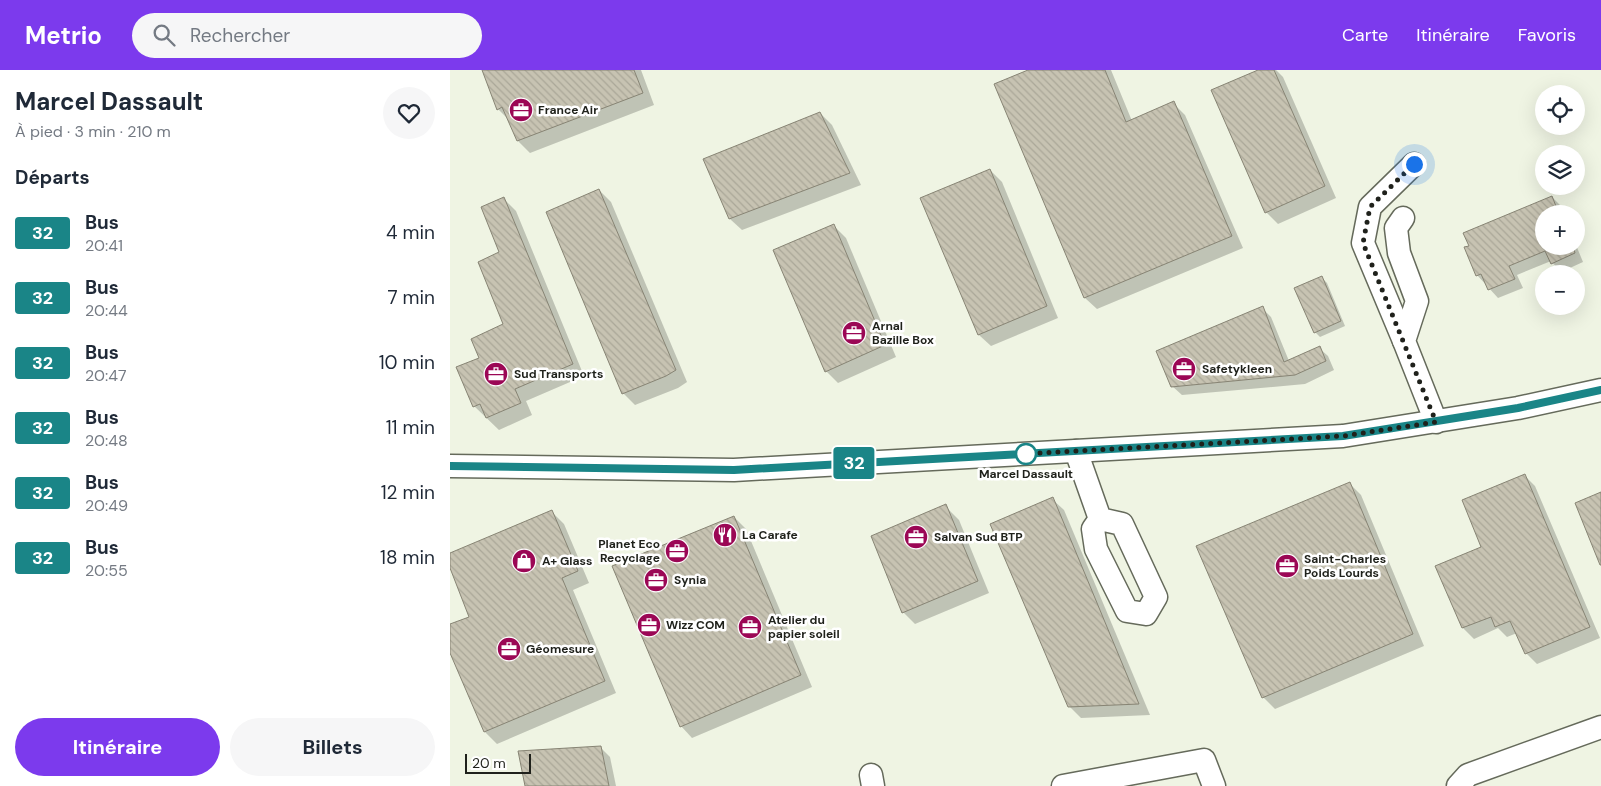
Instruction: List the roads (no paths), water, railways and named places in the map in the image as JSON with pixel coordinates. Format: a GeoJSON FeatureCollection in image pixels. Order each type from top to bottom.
{"type":"FeatureCollection","features":[{"type":"Feature","properties":{"kind":"street"},"geometry":{"type":"LineString","coordinates":[[1414,164],[1370,207],[1363,243],[1436,422]]}},
{"type":"Feature","properties":{"kind":"street"},"geometry":{"type":"LineString","coordinates":[[1403,218],[1396,228],[1399,253],[1417,301],[1404,341]]}},
{"type":"Feature","properties":{"kind":"street"},"geometry":{"type":"LineString","coordinates":[[450,466],[734,470],[1343,436],[1518,408],[1601,390]]}},
{"type":"Feature","properties":{"kind":"street"},"geometry":{"type":"LineString","coordinates":[[1076,451],[1100,519]]}},
{"type":"Feature","properties":{"kind":"street"},"geometry":{"type":"LineString","coordinates":[[1458,786],[1468,775],[1601,727]]}},
{"type":"Feature","properties":{"kind":"street"},"geometry":{"type":"LineString","coordinates":[[1063,786],[1204,760],[1214,786]]}},
{"type":"Feature","properties":{"kind":"place","name":"France Air"},"geometry":{"type":"Point","coordinates":[521,110]}},
{"type":"Feature","properties":{"kind":"place","name":"Arnal Bazille Box"},"geometry":{"type":"Point","coordinates":[854,333]}},
{"type":"Feature","properties":{"kind":"place","name":"Safetykleen"},"geometry":{"type":"Point","coordinates":[1184,369]}},
{"type":"Feature","properties":{"kind":"place","name":"Sud Transports"},"geometry":{"type":"Point","coordinates":[496,374]}},
{"type":"Feature","properties":{"kind":"place","name":"Marcel Dassault"},"geometry":{"type":"Point","coordinates":[1026,454]}},
{"type":"Feature","properties":{"kind":"place","name":"La Carafe"},"geometry":{"type":"Point","coordinates":[725,535]}},
{"type":"Feature","properties":{"kind":"place","name":"Salvan Sud BTP"},"geometry":{"type":"Point","coordinates":[916,537]}},
{"type":"Feature","properties":{"kind":"place","name":"Planet Eco Recyclage"},"geometry":{"type":"Point","coordinates":[677,551]}},
{"type":"Feature","properties":{"kind":"place","name":"A+ Glass"},"geometry":{"type":"Point","coordinates":[524,561]}},
{"type":"Feature","properties":{"kind":"place","name":"Saint-Charles Poids Lourds"},"geometry":{"type":"Point","coordinates":[1287,566]}},
{"type":"Feature","properties":{"kind":"place","name":"Synia"},"geometry":{"type":"Point","coordinates":[656,580]}},
{"type":"Feature","properties":{"kind":"place","name":"Wizz COM"},"geometry":{"type":"Point","coordinates":[649,625]}},
{"type":"Feature","properties":{"kind":"place","name":"Atelier du papier soleil"},"geometry":{"type":"Point","coordinates":[750,627]}},
{"type":"Feature","properties":{"kind":"place","name":"Géomesure"},"geometry":{"type":"Point","coordinates":[509,649]}}]}
